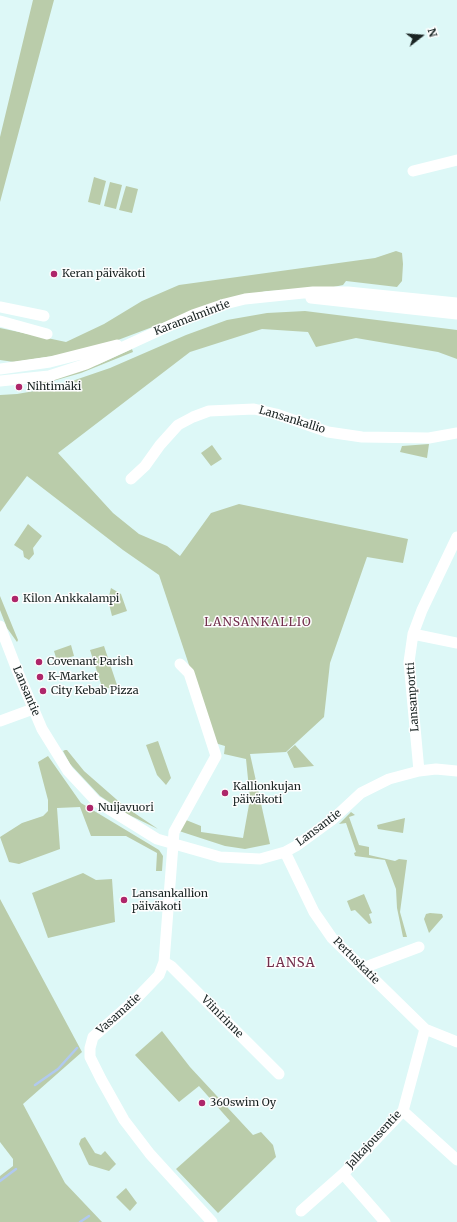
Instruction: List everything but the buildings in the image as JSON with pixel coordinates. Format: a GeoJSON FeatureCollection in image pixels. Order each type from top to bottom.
{"type":"FeatureCollection","features":[{"type":"Feature","properties":{"kind":"street"},"geometry":{"type":"LineString","coordinates":[[413,171],[457,160]]}},
{"type":"Feature","properties":{"kind":"street","name":"Karamalmintie"},"geometry":{"type":"LineString","coordinates":[[0,381],[49,376],[108,356],[138,339],[194,315],[244,299],[313,292],[348,292],[457,303]]}},
{"type":"Feature","properties":{"kind":"street","name":"Karamalmintie"},"geometry":{"type":"LineString","coordinates":[[295,295],[344,302],[457,314]]}},
{"type":"Feature","properties":{"kind":"street"},"geometry":{"type":"LineString","coordinates":[[0,307],[44,316]]}},
{"type":"Feature","properties":{"kind":"street"},"geometry":{"type":"LineString","coordinates":[[0,321],[47,334]]}},
{"type":"Feature","properties":{"kind":"street","name":"Karamalmintie"},"geometry":{"type":"LineString","coordinates":[[0,369],[72,358],[138,339]]}},
{"type":"Feature","properties":{"kind":"street","name":"Karamalmintie"},"geometry":{"type":"LineString","coordinates":[[0,364],[21,367]]}},
{"type":"Feature","properties":{"kind":"street","name":"Lansankallio"},"geometry":{"type":"LineString","coordinates":[[131,479],[146,466],[160,445],[178,426],[193,417],[209,411],[254,409],[276,414],[328,432],[362,437],[429,438],[457,433]]}},
{"type":"Feature","properties":{"kind":"street","name":"Lansanportti"},"geometry":{"type":"LineString","coordinates":[[420,771],[409,662],[413,634],[422,610],[457,538]]}},
{"type":"Feature","properties":{"kind":"street","name":"Lansantie"},"geometry":{"type":"LineString","coordinates":[[0,626],[33,709],[53,748],[79,784],[96,801],[147,831],[152,837],[220,857],[260,859],[285,852],[313,835],[361,793],[389,779],[420,771],[436,769],[457,771]]}},
{"type":"Feature","properties":{"kind":"street"},"geometry":{"type":"LineString","coordinates":[[413,634],[457,643]]}},
{"type":"Feature","properties":{"kind":"street","name":"Vasamatie"},"geometry":{"type":"LineString","coordinates":[[180,664],[189,673],[216,756],[174,832],[164,962],[156,979],[93,1037],[90,1048],[90,1057],[113,1104],[124,1120],[150,1154],[212,1222]]}},
{"type":"Feature","properties":{"kind":"street"},"geometry":{"type":"LineString","coordinates":[[0,721],[33,709]]}},
{"type":"Feature","properties":{"kind":"street","name":"Pertuskatie"},"geometry":{"type":"LineString","coordinates":[[285,852],[321,924],[332,938],[425,1029],[457,1042]]}},
{"type":"Feature","properties":{"kind":"street"},"geometry":{"type":"LineString","coordinates":[[363,968],[419,947]]}},
{"type":"Feature","properties":{"kind":"street","name":"Viinirinne"},"geometry":{"type":"LineString","coordinates":[[164,962],[171,966],[279,1074]]}},
{"type":"Feature","properties":{"kind":"street","name":"Jalkajousentie"},"geometry":{"type":"LineString","coordinates":[[301,1211],[343,1174],[403,1111],[425,1029]]}},
{"type":"Feature","properties":{"kind":"street"},"geometry":{"type":"LineString","coordinates":[[403,1111],[457,1160]]}},
{"type":"Feature","properties":{"kind":"street"},"geometry":{"type":"LineString","coordinates":[[343,1174],[385,1222]]}},
{"type":"Feature","properties":{"kind":"green space"},"geometry":{"type":"Polygon","coordinates":[[[33,0],[54,0],[0,202],[0,137],[33,0]]]}},
{"type":"Feature","properties":{"kind":"green space"},"geometry":{"type":"Polygon","coordinates":[[[94,177],[106,181],[100,205],[88,202],[94,177]]]}},
{"type":"Feature","properties":{"kind":"green space"},"geometry":{"type":"Polygon","coordinates":[[[110,182],[122,185],[116,209],[104,206],[110,182]]]}},
{"type":"Feature","properties":{"kind":"green space"},"geometry":{"type":"Polygon","coordinates":[[[126,186],[138,189],[132,213],[119,210],[126,186]]]}},
{"type":"Feature","properties":{"kind":"green space"},"geometry":{"type":"Polygon","coordinates":[[[396,251],[402,253],[403,264],[402,281],[397,287],[346,281],[343,285],[324,289],[267,291],[224,300],[86,351],[14,362],[0,360],[0,328],[66,342],[104,324],[142,301],[179,285],[375,258],[396,251]]]}},
{"type":"Feature","properties":{"kind":"green space"},"geometry":{"type":"Polygon","coordinates":[[[305,311],[457,330],[457,359],[438,352],[356,338],[316,347],[308,332],[262,329],[190,352],[58,453],[113,513],[139,534],[167,546],[180,556],[211,513],[239,504],[408,539],[403,563],[367,557],[330,663],[324,717],[286,752],[250,754],[270,844],[245,849],[225,846],[179,831],[186,820],[201,826],[201,832],[243,838],[250,799],[246,759],[224,754],[225,746],[215,743],[159,575],[123,550],[27,476],[0,512],[0,395],[17,394],[46,389],[75,380],[110,368],[186,335],[227,320],[267,313],[305,311]]]}},
{"type":"Feature","properties":{"kind":"green space"},"geometry":{"type":"Polygon","coordinates":[[[132,349],[133,352],[81,373],[30,387],[29,384],[99,364],[132,349]]]}},
{"type":"Feature","properties":{"kind":"green space"},"geometry":{"type":"Polygon","coordinates":[[[429,444],[427,458],[400,452],[402,446],[429,444]]]}},
{"type":"Feature","properties":{"kind":"green space"},"geometry":{"type":"Polygon","coordinates":[[[212,445],[222,459],[211,466],[201,453],[212,445]]]}},
{"type":"Feature","properties":{"kind":"green space"},"geometry":{"type":"Polygon","coordinates":[[[28,524],[42,536],[33,548],[34,554],[29,560],[24,557],[23,551],[14,545],[28,524]]]}},
{"type":"Feature","properties":{"kind":"green space"},"geometry":{"type":"Polygon","coordinates":[[[111,588],[121,594],[127,611],[112,616],[108,600],[111,588]]]}},
{"type":"Feature","properties":{"kind":"green space"},"geometry":{"type":"Polygon","coordinates":[[[0,596],[18,640],[17,642],[7,628],[0,610],[0,596]]]}},
{"type":"Feature","properties":{"kind":"green space"},"geometry":{"type":"Polygon","coordinates":[[[71,645],[74,656],[57,661],[54,651],[71,645]]]}},
{"type":"Feature","properties":{"kind":"green space"},"geometry":{"type":"Polygon","coordinates":[[[104,646],[117,685],[103,690],[90,650],[104,646]]]}},
{"type":"Feature","properties":{"kind":"green space"},"geometry":{"type":"Polygon","coordinates":[[[158,741],[171,778],[166,785],[157,775],[146,745],[158,741]]]}},
{"type":"Feature","properties":{"kind":"green space"},"geometry":{"type":"Polygon","coordinates":[[[295,745],[314,766],[294,768],[287,752],[295,745]]]}},
{"type":"Feature","properties":{"kind":"green space"},"geometry":{"type":"Polygon","coordinates":[[[67,750],[84,771],[124,806],[158,829],[127,814],[100,796],[70,764],[63,751],[67,750]]]}},
{"type":"Feature","properties":{"kind":"green space"},"geometry":{"type":"Polygon","coordinates":[[[48,756],[81,803],[159,850],[163,856],[162,871],[156,871],[157,853],[126,836],[91,836],[80,807],[57,808],[60,849],[19,864],[9,862],[0,837],[22,823],[43,816],[48,811],[48,800],[38,762],[48,756]]]}},
{"type":"Feature","properties":{"kind":"green space"},"geometry":{"type":"Polygon","coordinates":[[[351,812],[355,815],[349,817],[359,845],[369,847],[369,855],[395,861],[399,859],[407,860],[400,912],[407,937],[403,937],[397,908],[396,889],[385,860],[355,856],[354,853],[356,852],[346,823],[339,824],[351,812]]]}},
{"type":"Feature","properties":{"kind":"green space"},"geometry":{"type":"Polygon","coordinates":[[[405,818],[403,833],[378,829],[377,825],[405,818]]]}},
{"type":"Feature","properties":{"kind":"green space"},"geometry":{"type":"Polygon","coordinates":[[[83,873],[96,880],[112,879],[115,922],[48,938],[32,893],[83,873]]]}},
{"type":"Feature","properties":{"kind":"green space"},"geometry":{"type":"Polygon","coordinates":[[[364,894],[372,913],[369,914],[372,923],[369,924],[355,910],[351,911],[347,901],[364,894]]]}},
{"type":"Feature","properties":{"kind":"green space"},"geometry":{"type":"Polygon","coordinates":[[[0,899],[82,1052],[23,1104],[65,1183],[102,1222],[0,1222],[0,1176],[13,1166],[13,1159],[0,1142],[0,899]]]}},
{"type":"Feature","properties":{"kind":"green space"},"geometry":{"type":"Polygon","coordinates":[[[426,914],[442,914],[443,917],[429,933],[424,919],[426,914]]]}},
{"type":"Feature","properties":{"kind":"green space"},"geometry":{"type":"Polygon","coordinates":[[[162,1031],[190,1067],[253,1135],[261,1132],[273,1145],[276,1157],[218,1213],[176,1169],[230,1121],[199,1086],[179,1102],[135,1055],[162,1031]]]}},
{"type":"Feature","properties":{"kind":"green space"},"geometry":{"type":"Polygon","coordinates":[[[85,1137],[95,1153],[101,1155],[105,1151],[116,1164],[109,1171],[89,1165],[79,1144],[81,1139],[85,1137]]]}},
{"type":"Feature","properties":{"kind":"green space"},"geometry":{"type":"Polygon","coordinates":[[[126,1188],[137,1203],[130,1211],[116,1197],[126,1188]]]}},
{"type":"Feature","properties":{"kind":"waterway"},"geometry":{"type":"LineString","coordinates":[[35,1085],[58,1069],[77,1048]]}},
{"type":"Feature","properties":{"kind":"waterway"},"geometry":{"type":"LineString","coordinates":[[0,1181],[16,1169]]}},
{"type":"Feature","properties":{"kind":"waterway"},"geometry":{"type":"LineString","coordinates":[[80,1222],[89,1216]]}},
{"type":"Feature","properties":{"kind":"place","name":"Keran päiväkoti"},"geometry":{"type":"Point","coordinates":[54,274]}},
{"type":"Feature","properties":{"kind":"place","name":"Nihtimäki"},"geometry":{"type":"Point","coordinates":[19,387]}},
{"type":"Feature","properties":{"kind":"place","name":"Kilon Ankkalampi"},"geometry":{"type":"Point","coordinates":[15,599]}},
{"type":"Feature","properties":{"kind":"place","name":"Covenant Parish"},"geometry":{"type":"Point","coordinates":[39,662]}},
{"type":"Feature","properties":{"kind":"place","name":"K-Market"},"geometry":{"type":"Point","coordinates":[40,677]}},
{"type":"Feature","properties":{"kind":"place","name":"City Kebab Pizza"},"geometry":{"type":"Point","coordinates":[43,691]}},
{"type":"Feature","properties":{"kind":"place","name":"Kallionkujan päiväkoti"},"geometry":{"type":"Point","coordinates":[225,793]}},
{"type":"Feature","properties":{"kind":"place","name":"Nuijavuori"},"geometry":{"type":"Point","coordinates":[90,808]}},
{"type":"Feature","properties":{"kind":"place","name":"Lansankallion päiväkoti"},"geometry":{"type":"Point","coordinates":[124,900]}},
{"type":"Feature","properties":{"kind":"place","name":"360swim Oy"},"geometry":{"type":"Point","coordinates":[202,1103]}},
{"type":"Feature","properties":{"kind":"district","name":"LANSANKALLIO"},"geometry":{"type":"Point","coordinates":[258,623]}},
{"type":"Feature","properties":{"kind":"district","name":"LANSA"},"geometry":{"type":"Point","coordinates":[291,963]}}]}
